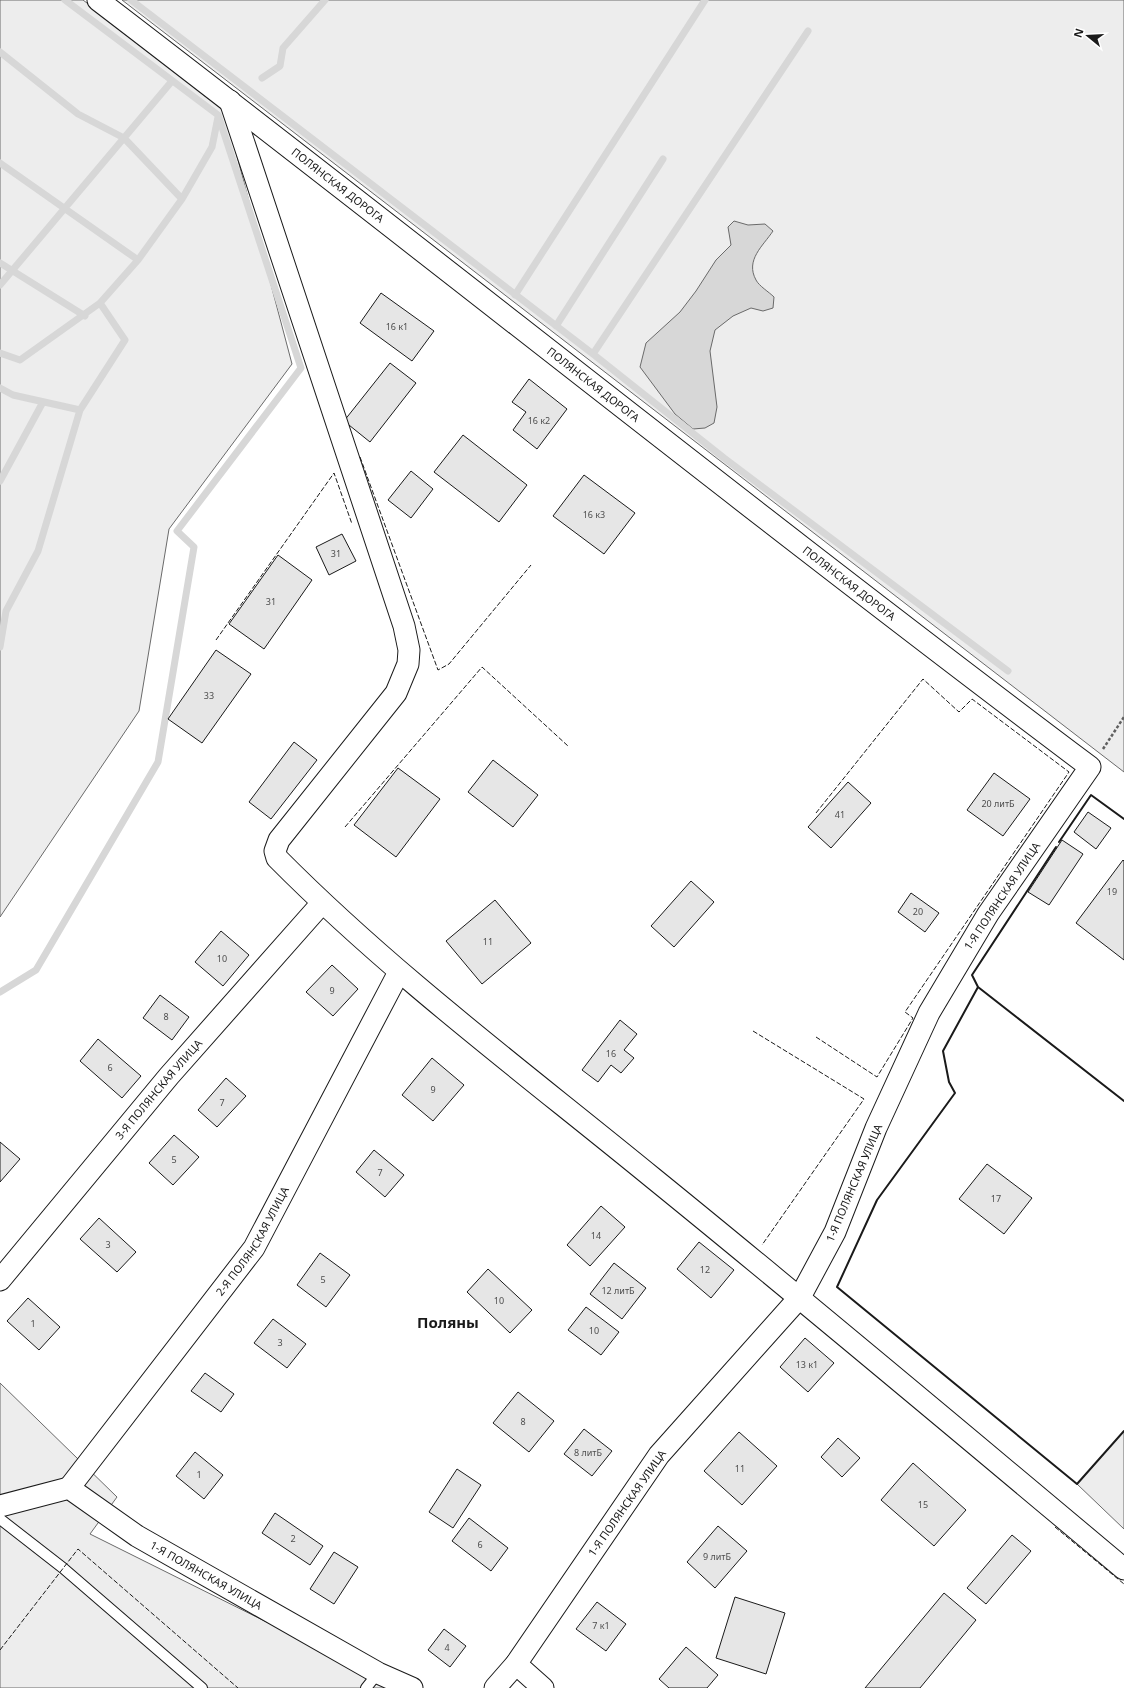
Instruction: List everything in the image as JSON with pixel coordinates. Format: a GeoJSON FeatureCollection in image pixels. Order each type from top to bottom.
{"type":"FeatureCollection","features":[{"type":"Feature","properties":{"kind":"street","name":"ПОЛЯНСКАЯ ДОРОГА"},"geometry":{"type":"LineString","coordinates":[[98,0],[942,655],[1090,767]]}},
{"type":"Feature","properties":{"kind":"street"},"geometry":{"type":"LineString","coordinates":[[230,101],[401,619],[409,650],[408,664],[396,693],[280,840],[275,851],[277,858],[322,904],[399,972],[800,1297],[1124,1569]]}},
{"type":"Feature","properties":{"kind":"street","name":"1-Я ПОЛЯНСКАЯ УЛИЦА"},"geometry":{"type":"LineString","coordinates":[[495,1688],[516,1664],[659,1454],[800,1297],[836,1232],[876,1128],[929,1013],[988,914],[1090,767]]}},
{"type":"Feature","properties":{"kind":"street","name":"3-Я ПОЛЯНСКАЯ УЛИЦА"},"geometry":{"type":"LineString","coordinates":[[0,1280],[169,1076],[322,904]]}},
{"type":"Feature","properties":{"kind":"street","name":"2-Я ПОЛЯНСКАЯ УЛИЦА"},"geometry":{"type":"LineString","coordinates":[[69,1488],[254,1248],[399,972]]}},
{"type":"Feature","properties":{"kind":"street"},"geometry":{"type":"LineString","coordinates":[[0,1506],[69,1488]]}},
{"type":"Feature","properties":{"kind":"street","name":"1-Я ПОЛЯНСКАЯ УЛИЦА"},"geometry":{"type":"LineString","coordinates":[[69,1488],[138,1536],[372,1681],[412,1688]]}},
{"type":"Feature","properties":{"kind":"street"},"geometry":{"type":"LineString","coordinates":[[516,1664],[543,1688]]}},
{"type":"Feature","properties":{"kind":"lane"},"geometry":{"type":"LineString","coordinates":[[0,1519],[63,1568],[202,1688]]}},
{"type":"Feature","properties":{"kind":"path"},"geometry":{"type":"LineString","coordinates":[[1090,767],[1124,718]]}},
{"type":"Feature","properties":{"kind":"shaded area"},"geometry":{"type":"Polygon","coordinates":[[[0,0],[83,0],[224,107],[292,364],[169,529],[139,711],[0,917],[0,0]]]}},
{"type":"Feature","properties":{"kind":"shaded area"},"geometry":{"type":"Polygon","coordinates":[[[122,0],[1124,0],[1124,772],[183,47],[122,0]]]}},
{"type":"Feature","properties":{"kind":"shaded area"},"geometry":{"type":"Polygon","coordinates":[[[734,221],[748,225],[765,224],[773,231],[760,248],[754,260],[753,273],[757,282],[774,297],[773,308],[763,311],[751,308],[733,316],[715,330],[710,351],[717,407],[714,423],[705,428],[693,429],[675,414],[640,367],[646,343],[680,312],[696,291],[716,260],[731,245],[728,227],[734,221]]]}},
{"type":"Feature","properties":{"kind":"shaded area"},"geometry":{"type":"Polygon","coordinates":[[[0,1383],[117,1497],[90,1534],[395,1686],[394,1688],[0,1688],[0,1383]]]}},
{"type":"Feature","properties":{"kind":"shaded area"},"geometry":{"type":"Polygon","coordinates":[[[1124,1431],[1124,1529],[1077,1484],[1124,1431]]]}},
{"type":"Feature","properties":{"kind":"building"},"geometry":{"type":"Polygon","coordinates":[[[381,293],[434,331],[412,361],[360,323],[381,293]]]}},
{"type":"Feature","properties":{"kind":"building"},"geometry":{"type":"Polygon","coordinates":[[[390,363],[416,383],[370,442],[344,421],[390,363]]]}},
{"type":"Feature","properties":{"kind":"building"},"geometry":{"type":"Polygon","coordinates":[[[529,379],[567,409],[537,449],[513,430],[526,412],[512,402],[529,379]]]}},
{"type":"Feature","properties":{"kind":"building"},"geometry":{"type":"Polygon","coordinates":[[[463,435],[527,485],[499,522],[434,472],[463,435]]]}},
{"type":"Feature","properties":{"kind":"building"},"geometry":{"type":"Polygon","coordinates":[[[411,471],[433,489],[411,518],[388,500],[411,471]]]}},
{"type":"Feature","properties":{"kind":"building"},"geometry":{"type":"Polygon","coordinates":[[[584,475],[635,513],[604,554],[553,516],[584,475]]]}},
{"type":"Feature","properties":{"kind":"building"},"geometry":{"type":"Polygon","coordinates":[[[342,534],[356,561],[329,575],[316,547],[342,534]]]}},
{"type":"Feature","properties":{"kind":"building"},"geometry":{"type":"Polygon","coordinates":[[[278,555],[312,580],[264,649],[229,624],[278,555]]]}},
{"type":"Feature","properties":{"kind":"building"},"geometry":{"type":"Polygon","coordinates":[[[216,650],[251,674],[202,743],[168,719],[216,650]]]}},
{"type":"Feature","properties":{"kind":"building"},"geometry":{"type":"Polygon","coordinates":[[[294,742],[317,760],[271,819],[249,802],[294,742]]]}},
{"type":"Feature","properties":{"kind":"building"},"geometry":{"type":"Polygon","coordinates":[[[493,760],[538,795],[513,827],[468,792],[493,760]]]}},
{"type":"Feature","properties":{"kind":"building"},"geometry":{"type":"Polygon","coordinates":[[[398,768],[440,799],[396,857],[354,825],[398,768]]]}},
{"type":"Feature","properties":{"kind":"building"},"geometry":{"type":"Polygon","coordinates":[[[994,773],[1030,799],[1003,836],[967,810],[994,773]]]}},
{"type":"Feature","properties":{"kind":"building"},"geometry":{"type":"Polygon","coordinates":[[[848,782],[871,803],[831,848],[808,827],[848,782]]]}},
{"type":"Feature","properties":{"kind":"building"},"geometry":{"type":"Polygon","coordinates":[[[1088,812],[1111,828],[1096,849],[1074,832],[1088,812]]]}},
{"type":"Feature","properties":{"kind":"building"},"geometry":{"type":"Polygon","coordinates":[[[1062,840],[1083,854],[1049,905],[1028,892],[1062,840]]]}},
{"type":"Feature","properties":{"kind":"building"},"geometry":{"type":"Polygon","coordinates":[[[1123,860],[1124,861],[1124,960],[1076,923],[1123,860]]]}},
{"type":"Feature","properties":{"kind":"building"},"geometry":{"type":"Polygon","coordinates":[[[691,881],[714,902],[674,947],[651,926],[691,881]]]}},
{"type":"Feature","properties":{"kind":"building"},"geometry":{"type":"Polygon","coordinates":[[[911,893],[939,913],[925,932],[898,912],[911,893]]]}},
{"type":"Feature","properties":{"kind":"building"},"geometry":{"type":"Polygon","coordinates":[[[495,900],[531,943],[482,984],[446,941],[495,900]]]}},
{"type":"Feature","properties":{"kind":"building"},"geometry":{"type":"Polygon","coordinates":[[[221,931],[249,955],[223,986],[195,962],[221,931]]]}},
{"type":"Feature","properties":{"kind":"building"},"geometry":{"type":"Polygon","coordinates":[[[332,965],[358,989],[333,1016],[306,992],[332,965]]]}},
{"type":"Feature","properties":{"kind":"building"},"geometry":{"type":"Polygon","coordinates":[[[160,995],[189,1017],[172,1040],[143,1018],[160,995]]]}},
{"type":"Feature","properties":{"kind":"building"},"geometry":{"type":"Polygon","coordinates":[[[620,1020],[637,1034],[624,1050],[634,1058],[621,1073],[611,1065],[598,1082],[582,1070],[620,1020]]]}},
{"type":"Feature","properties":{"kind":"building"},"geometry":{"type":"Polygon","coordinates":[[[98,1039],[141,1076],[122,1098],[80,1061],[98,1039]]]}},
{"type":"Feature","properties":{"kind":"building"},"geometry":{"type":"Polygon","coordinates":[[[432,1058],[464,1085],[433,1121],[402,1095],[432,1058]]]}},
{"type":"Feature","properties":{"kind":"building"},"geometry":{"type":"Polygon","coordinates":[[[226,1078],[246,1096],[217,1127],[198,1110],[226,1078]]]}},
{"type":"Feature","properties":{"kind":"building"},"geometry":{"type":"Polygon","coordinates":[[[174,1135],[199,1157],[173,1185],[149,1163],[174,1135]]]}},
{"type":"Feature","properties":{"kind":"building"},"geometry":{"type":"Polygon","coordinates":[[[0,1142],[20,1159],[0,1182],[0,1142]]]}},
{"type":"Feature","properties":{"kind":"building"},"geometry":{"type":"Polygon","coordinates":[[[374,1150],[404,1175],[385,1197],[356,1172],[374,1150]]]}},
{"type":"Feature","properties":{"kind":"building"},"geometry":{"type":"Polygon","coordinates":[[[987,1164],[1032,1198],[1004,1234],[959,1199],[987,1164]]]}},
{"type":"Feature","properties":{"kind":"building"},"geometry":{"type":"Polygon","coordinates":[[[601,1206],[625,1227],[590,1266],[567,1245],[601,1206]]]}},
{"type":"Feature","properties":{"kind":"building"},"geometry":{"type":"Polygon","coordinates":[[[99,1218],[136,1252],[117,1272],[80,1239],[99,1218]]]}},
{"type":"Feature","properties":{"kind":"building"},"geometry":{"type":"Polygon","coordinates":[[[699,1242],[734,1270],[711,1298],[677,1269],[699,1242]]]}},
{"type":"Feature","properties":{"kind":"building"},"geometry":{"type":"Polygon","coordinates":[[[320,1253],[350,1275],[326,1307],[297,1285],[320,1253]]]}},
{"type":"Feature","properties":{"kind":"building"},"geometry":{"type":"Polygon","coordinates":[[[614,1263],[646,1288],[622,1319],[590,1294],[614,1263]]]}},
{"type":"Feature","properties":{"kind":"building"},"geometry":{"type":"Polygon","coordinates":[[[488,1269],[532,1310],[510,1333],[467,1292],[488,1269]]]}},
{"type":"Feature","properties":{"kind":"building"},"geometry":{"type":"Polygon","coordinates":[[[28,1298],[60,1327],[39,1350],[7,1321],[28,1298]]]}},
{"type":"Feature","properties":{"kind":"building"},"geometry":{"type":"Polygon","coordinates":[[[586,1307],[619,1332],[601,1355],[568,1330],[586,1307]]]}},
{"type":"Feature","properties":{"kind":"building"},"geometry":{"type":"Polygon","coordinates":[[[273,1319],[306,1344],[287,1368],[254,1343],[273,1319]]]}},
{"type":"Feature","properties":{"kind":"building"},"geometry":{"type":"Polygon","coordinates":[[[805,1338],[834,1363],[808,1392],[780,1367],[805,1338]]]}},
{"type":"Feature","properties":{"kind":"building"},"geometry":{"type":"Polygon","coordinates":[[[205,1373],[234,1394],[221,1412],[191,1391],[205,1373]]]}},
{"type":"Feature","properties":{"kind":"building"},"geometry":{"type":"Polygon","coordinates":[[[518,1392],[554,1421],[529,1452],[493,1423],[518,1392]]]}},
{"type":"Feature","properties":{"kind":"building"},"geometry":{"type":"Polygon","coordinates":[[[584,1429],[612,1451],[592,1476],[564,1454],[584,1429]]]}},
{"type":"Feature","properties":{"kind":"building"},"geometry":{"type":"Polygon","coordinates":[[[739,1432],[777,1466],[742,1505],[704,1471],[739,1432]]]}},
{"type":"Feature","properties":{"kind":"building"},"geometry":{"type":"Polygon","coordinates":[[[838,1438],[860,1458],[842,1477],[821,1457],[838,1438]]]}},
{"type":"Feature","properties":{"kind":"building"},"geometry":{"type":"Polygon","coordinates":[[[195,1452],[223,1475],[204,1499],[176,1476],[195,1452]]]}},
{"type":"Feature","properties":{"kind":"building"},"geometry":{"type":"Polygon","coordinates":[[[913,1463],[966,1510],[934,1546],[881,1500],[913,1463]]]}},
{"type":"Feature","properties":{"kind":"building"},"geometry":{"type":"Polygon","coordinates":[[[457,1469],[481,1485],[453,1528],[429,1512],[457,1469]]]}},
{"type":"Feature","properties":{"kind":"building"},"geometry":{"type":"Polygon","coordinates":[[[275,1513],[323,1546],[310,1565],[262,1533],[275,1513]]]}},
{"type":"Feature","properties":{"kind":"building"},"geometry":{"type":"Polygon","coordinates":[[[469,1518],[508,1548],[491,1571],[452,1541],[469,1518]]]}},
{"type":"Feature","properties":{"kind":"building"},"geometry":{"type":"Polygon","coordinates":[[[718,1526],[747,1551],[715,1588],[687,1562],[718,1526]]]}},
{"type":"Feature","properties":{"kind":"building"},"geometry":{"type":"Polygon","coordinates":[[[1012,1535],[1031,1551],[986,1604],[967,1588],[1012,1535]]]}},
{"type":"Feature","properties":{"kind":"building"},"geometry":{"type":"Polygon","coordinates":[[[334,1552],[358,1567],[334,1604],[310,1589],[334,1552]]]}},
{"type":"Feature","properties":{"kind":"building"},"geometry":{"type":"Polygon","coordinates":[[[944,1593],[976,1620],[920,1688],[865,1688],[944,1593]]]}},
{"type":"Feature","properties":{"kind":"building"},"geometry":{"type":"Polygon","coordinates":[[[735,1597],[785,1613],[766,1674],[716,1658],[735,1597]]]}},
{"type":"Feature","properties":{"kind":"building"},"geometry":{"type":"Polygon","coordinates":[[[597,1602],[626,1624],[606,1651],[576,1629],[597,1602]]]}},
{"type":"Feature","properties":{"kind":"building"},"geometry":{"type":"Polygon","coordinates":[[[444,1629],[466,1646],[450,1667],[428,1650],[444,1629]]]}},
{"type":"Feature","properties":{"kind":"building"},"geometry":{"type":"Polygon","coordinates":[[[686,1647],[718,1675],[707,1688],[669,1688],[659,1679],[686,1647]]]}},
{"type":"Feature","properties":{"kind":"waterway"},"geometry":{"type":"LineString","coordinates":[[0,992],[36,970],[158,762],[194,547],[177,531],[301,368],[218,115],[65,0]]}},
{"type":"Feature","properties":{"kind":"waterway"},"geometry":{"type":"LineString","coordinates":[[131,0],[593,354],[724,458],[1008,671]]}},
{"type":"Feature","properties":{"kind":"waterway"},"geometry":{"type":"LineString","coordinates":[[262,78],[280,66],[283,48],[325,0]]}},
{"type":"Feature","properties":{"kind":"waterway"},"geometry":{"type":"LineString","coordinates":[[515,295],[705,0]]}},
{"type":"Feature","properties":{"kind":"waterway"},"geometry":{"type":"LineString","coordinates":[[593,354],[808,31]]}},
{"type":"Feature","properties":{"kind":"waterway"},"geometry":{"type":"LineString","coordinates":[[0,52],[78,114],[124,138],[182,199]]}},
{"type":"Feature","properties":{"kind":"waterway"},"geometry":{"type":"LineString","coordinates":[[0,285],[172,81]]}},
{"type":"Feature","properties":{"kind":"waterway"},"geometry":{"type":"LineString","coordinates":[[0,353],[20,360],[100,303],[138,260],[182,199],[212,147],[218,117]]}},
{"type":"Feature","properties":{"kind":"waterway"},"geometry":{"type":"LineString","coordinates":[[556,326],[663,159]]}},
{"type":"Feature","properties":{"kind":"waterway"},"geometry":{"type":"LineString","coordinates":[[0,163],[138,260]]}},
{"type":"Feature","properties":{"kind":"waterway"},"geometry":{"type":"LineString","coordinates":[[0,263],[85,316]]}},
{"type":"Feature","properties":{"kind":"waterway"},"geometry":{"type":"LineString","coordinates":[[0,647],[6,611],[38,551],[80,410],[125,340],[100,303]]}},
{"type":"Feature","properties":{"kind":"waterway"},"geometry":{"type":"LineString","coordinates":[[0,388],[13,395],[80,410]]}},
{"type":"Feature","properties":{"kind":"waterway"},"geometry":{"type":"LineString","coordinates":[[0,481],[43,402]]}},
{"type":"Feature","properties":{"kind":"fence"},"geometry":{"type":"LineString","coordinates":[[360,457],[438,670],[449,664],[531,565]]}},
{"type":"Feature","properties":{"kind":"fence"},"geometry":{"type":"LineString","coordinates":[[216,640],[334,473],[352,524]]}},
{"type":"Feature","properties":{"kind":"fence"},"geometry":{"type":"LineString","coordinates":[[345,827],[482,667],[568,746]]}},
{"type":"Feature","properties":{"kind":"fence"},"geometry":{"type":"LineString","coordinates":[[816,813],[923,679],[959,712],[972,699],[1069,772],[905,1012],[913,1018],[877,1077],[816,1037]]}},
{"type":"Feature","properties":{"kind":"fence"},"geometry":{"type":"LineString","coordinates":[[753,1031],[864,1099],[762,1245]]}},
{"type":"Feature","properties":{"kind":"fence"},"geometry":{"type":"LineString","coordinates":[[1055,1527],[1124,1584]]}},
{"type":"Feature","properties":{"kind":"fence"},"geometry":{"type":"LineString","coordinates":[[0,1650],[78,1549],[238,1688]]}},
{"type":"Feature","properties":{"kind":"wall"},"geometry":{"type":"LineString","coordinates":[[1059,842],[1091,795],[1124,819]]}},
{"type":"Feature","properties":{"kind":"wall"},"geometry":{"type":"LineString","coordinates":[[1056,847],[972,975],[978,987],[1124,1101]]}},
{"type":"Feature","properties":{"kind":"wall"},"geometry":{"type":"LineString","coordinates":[[978,987],[943,1051],[949,1082],[955,1093],[877,1200],[837,1287],[1077,1484],[1124,1431]]}},
{"type":"Feature","properties":{"kind":"district","name":"Поляны"},"geometry":{"type":"Point","coordinates":[448,1323]}}]}
